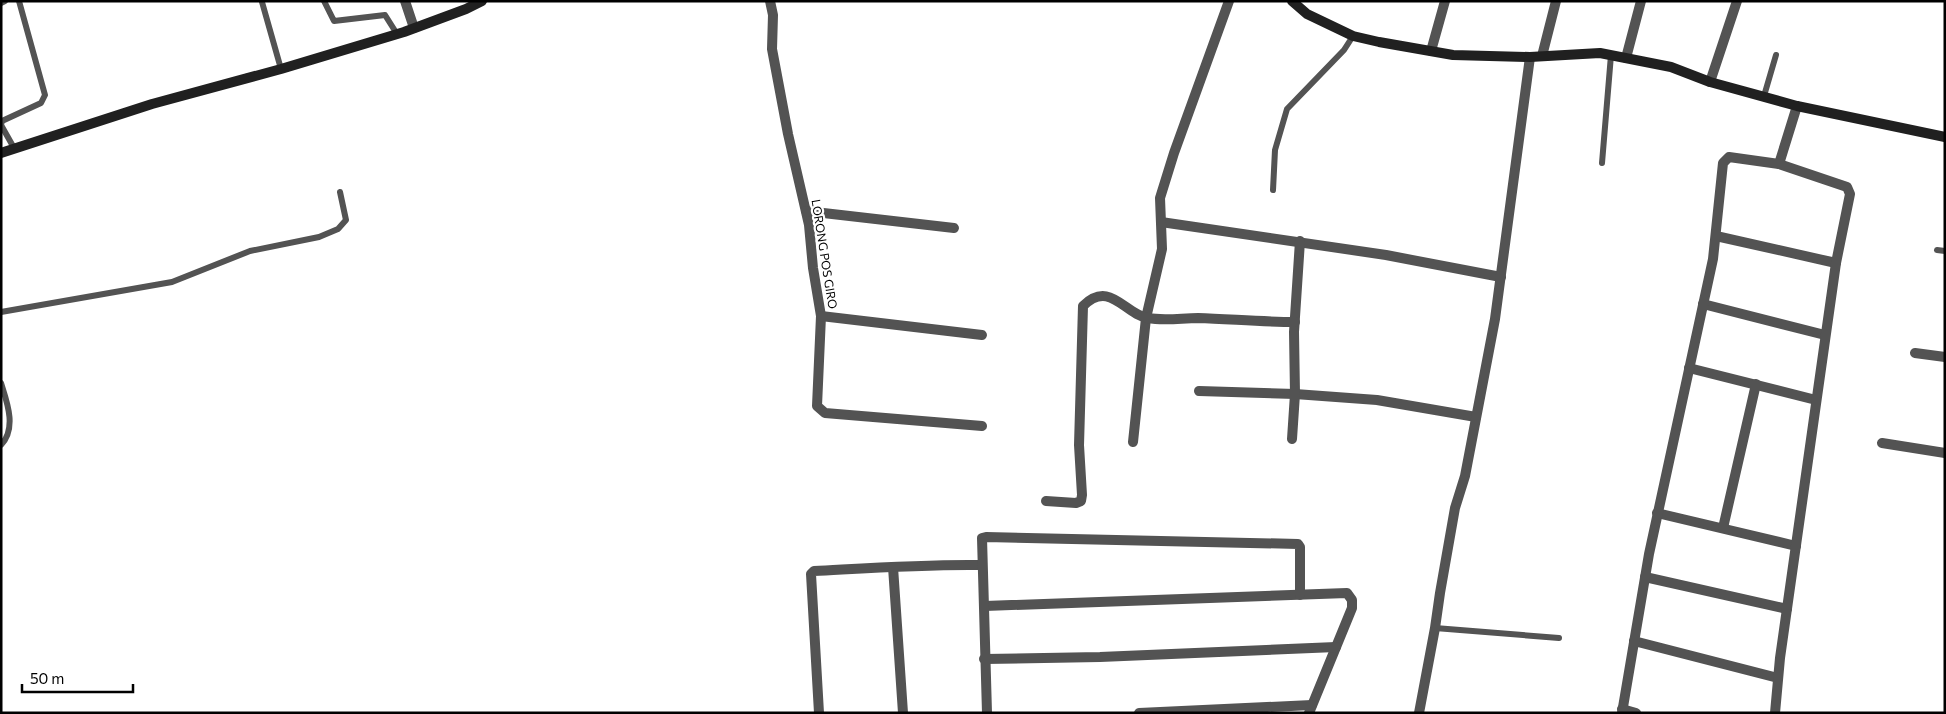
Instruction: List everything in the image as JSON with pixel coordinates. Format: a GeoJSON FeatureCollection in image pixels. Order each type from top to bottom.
{"type":"FeatureCollection","features":[{"type":"Feature","properties":{"kind":"main road"},"geometry":{"type":"LineString","coordinates":[[1,153],[152,104],[281,69],[397,34],[466,9],[482,1]]}},
{"type":"Feature","properties":{"kind":"main road"},"geometry":{"type":"LineString","coordinates":[[1292,1],[1306,14],[1353,36],[1453,55],[1530,57],[1600,53],[1671,67],[1710,82],[1797,106],[1945,137]]}},
{"type":"Feature","properties":{"kind":"street"},"geometry":{"type":"LineString","coordinates":[[405,1],[414,28]]}},
{"type":"Feature","properties":{"kind":"street","name":"LORONG POS GIRO"},"geometry":{"type":"LineString","coordinates":[[770,1],[773,15],[772,50],[788,134],[806,211],[813,268],[822,316],[816,398],[819,409],[825,413],[982,426]]}},
{"type":"Feature","properties":{"kind":"street"},"geometry":{"type":"LineString","coordinates":[[1133,442],[1146,318],[1162,249],[1160,198],[1174,153],[1229,1]]}},
{"type":"Feature","properties":{"kind":"street"},"geometry":{"type":"LineString","coordinates":[[1431,51],[1445,1]]}},
{"type":"Feature","properties":{"kind":"street"},"geometry":{"type":"LineString","coordinates":[[1542,56],[1556,1]]}},
{"type":"Feature","properties":{"kind":"street"},"geometry":{"type":"LineString","coordinates":[[1626,58],[1641,1]]}},
{"type":"Feature","properties":{"kind":"street"},"geometry":{"type":"LineString","coordinates":[[1710,82],[1737,1]]}},
{"type":"Feature","properties":{"kind":"street"},"geometry":{"type":"LineString","coordinates":[[1419,713],[1436,628],[1440,593],[1455,508],[1465,476],[1501,277],[1530,57]]}},
{"type":"Feature","properties":{"kind":"street"},"geometry":{"type":"LineString","coordinates":[[1779,164],[1797,106]]}},
{"type":"Feature","properties":{"kind":"street"},"geometry":{"type":"LineString","coordinates":[[1636,713],[1622,711],[1645,577],[1713,259],[1723,163],[1729,157],[1779,164],[1848,189],[1850,194],[1836,263],[1825,335],[1778,678],[1775,713]]}},
{"type":"Feature","properties":{"kind":"street"},"geometry":{"type":"LineString","coordinates":[[806,211],[954,228]]}},
{"type":"Feature","properties":{"kind":"street"},"geometry":{"type":"LineString","coordinates":[[1161,222],[1386,255],[1501,277]]}},
{"type":"Feature","properties":{"kind":"street"},"geometry":{"type":"LineString","coordinates":[[1716,236],[1836,263]]}},
{"type":"Feature","properties":{"kind":"street"},"geometry":{"type":"LineString","coordinates":[[1292,438],[1295,394],[1295,322],[1300,242]]}},
{"type":"Feature","properties":{"kind":"street"},"geometry":{"type":"LineString","coordinates":[[1046,501],[1076,503],[1081,501],[1079,445],[1083,306],[1093,298],[1099,296],[1112,298],[1146,318],[1295,322]]}},
{"type":"Feature","properties":{"kind":"street"},"geometry":{"type":"LineString","coordinates":[[1703,304],[1825,335]]}},
{"type":"Feature","properties":{"kind":"street"},"geometry":{"type":"LineString","coordinates":[[822,316],[982,335]]}},
{"type":"Feature","properties":{"kind":"street"},"geometry":{"type":"LineString","coordinates":[[1915,353],[1945,357]]}},
{"type":"Feature","properties":{"kind":"street"},"geometry":{"type":"LineString","coordinates":[[1689,368],[1816,400]]}},
{"type":"Feature","properties":{"kind":"street"},"geometry":{"type":"LineString","coordinates":[[1723,528],[1756,384]]}},
{"type":"Feature","properties":{"kind":"street"},"geometry":{"type":"LineString","coordinates":[[1199,391],[1295,394],[1378,400],[1476,417]]}},
{"type":"Feature","properties":{"kind":"street"},"geometry":{"type":"LineString","coordinates":[[1882,443],[1945,453]]}},
{"type":"Feature","properties":{"kind":"street"},"geometry":{"type":"LineString","coordinates":[[1658,513],[1796,546]]}},
{"type":"Feature","properties":{"kind":"street"},"geometry":{"type":"LineString","coordinates":[[987,713],[984,659],[985,606],[981,542],[982,538],[986,536],[1298,544],[1300,547],[1300,595]]}},
{"type":"Feature","properties":{"kind":"street"},"geometry":{"type":"LineString","coordinates":[[819,713],[811,574],[814,571],[951,564],[982,565]]}},
{"type":"Feature","properties":{"kind":"street"},"geometry":{"type":"LineString","coordinates":[[893,567],[903,713]]}},
{"type":"Feature","properties":{"kind":"street"},"geometry":{"type":"LineString","coordinates":[[1645,577],[1787,610]]}},
{"type":"Feature","properties":{"kind":"street"},"geometry":{"type":"LineString","coordinates":[[985,606],[1347,593],[1351,596],[1352,608],[1311,709],[1139,713]]}},
{"type":"Feature","properties":{"kind":"street"},"geometry":{"type":"LineString","coordinates":[[1634,641],[1778,678]]}},
{"type":"Feature","properties":{"kind":"street"},"geometry":{"type":"LineString","coordinates":[[984,659],[1100,657],[1336,647]]}},
{"type":"Feature","properties":{"kind":"lane"},"geometry":{"type":"LineString","coordinates":[[1,3],[5,1]]}},
{"type":"Feature","properties":{"kind":"lane"},"geometry":{"type":"LineString","coordinates":[[14,148],[1,125],[2,121],[41,103],[45,95],[19,1]]}},
{"type":"Feature","properties":{"kind":"lane"},"geometry":{"type":"LineString","coordinates":[[324,1],[334,21],[385,15],[397,34]]}},
{"type":"Feature","properties":{"kind":"lane"},"geometry":{"type":"LineString","coordinates":[[262,2],[281,69]]}},
{"type":"Feature","properties":{"kind":"lane"},"geometry":{"type":"LineString","coordinates":[[1273,190],[1275,150],[1287,109],[1344,50],[1353,36]]}},
{"type":"Feature","properties":{"kind":"lane"},"geometry":{"type":"LineString","coordinates":[[1602,163],[1611,55]]}},
{"type":"Feature","properties":{"kind":"lane"},"geometry":{"type":"LineString","coordinates":[[1764,96],[1776,55]]}},
{"type":"Feature","properties":{"kind":"lane"},"geometry":{"type":"LineString","coordinates":[[1,312],[172,282],[250,251],[319,237],[338,229],[346,220],[340,192]]}},
{"type":"Feature","properties":{"kind":"lane"},"geometry":{"type":"LineString","coordinates":[[1937,250],[1945,251]]}},
{"type":"Feature","properties":{"kind":"lane"},"geometry":{"type":"LineString","coordinates":[[1,383],[8,405],[10,427],[1,445]]}},
{"type":"Feature","properties":{"kind":"lane"},"geometry":{"type":"LineString","coordinates":[[1436,628],[1559,638]]}}]}
